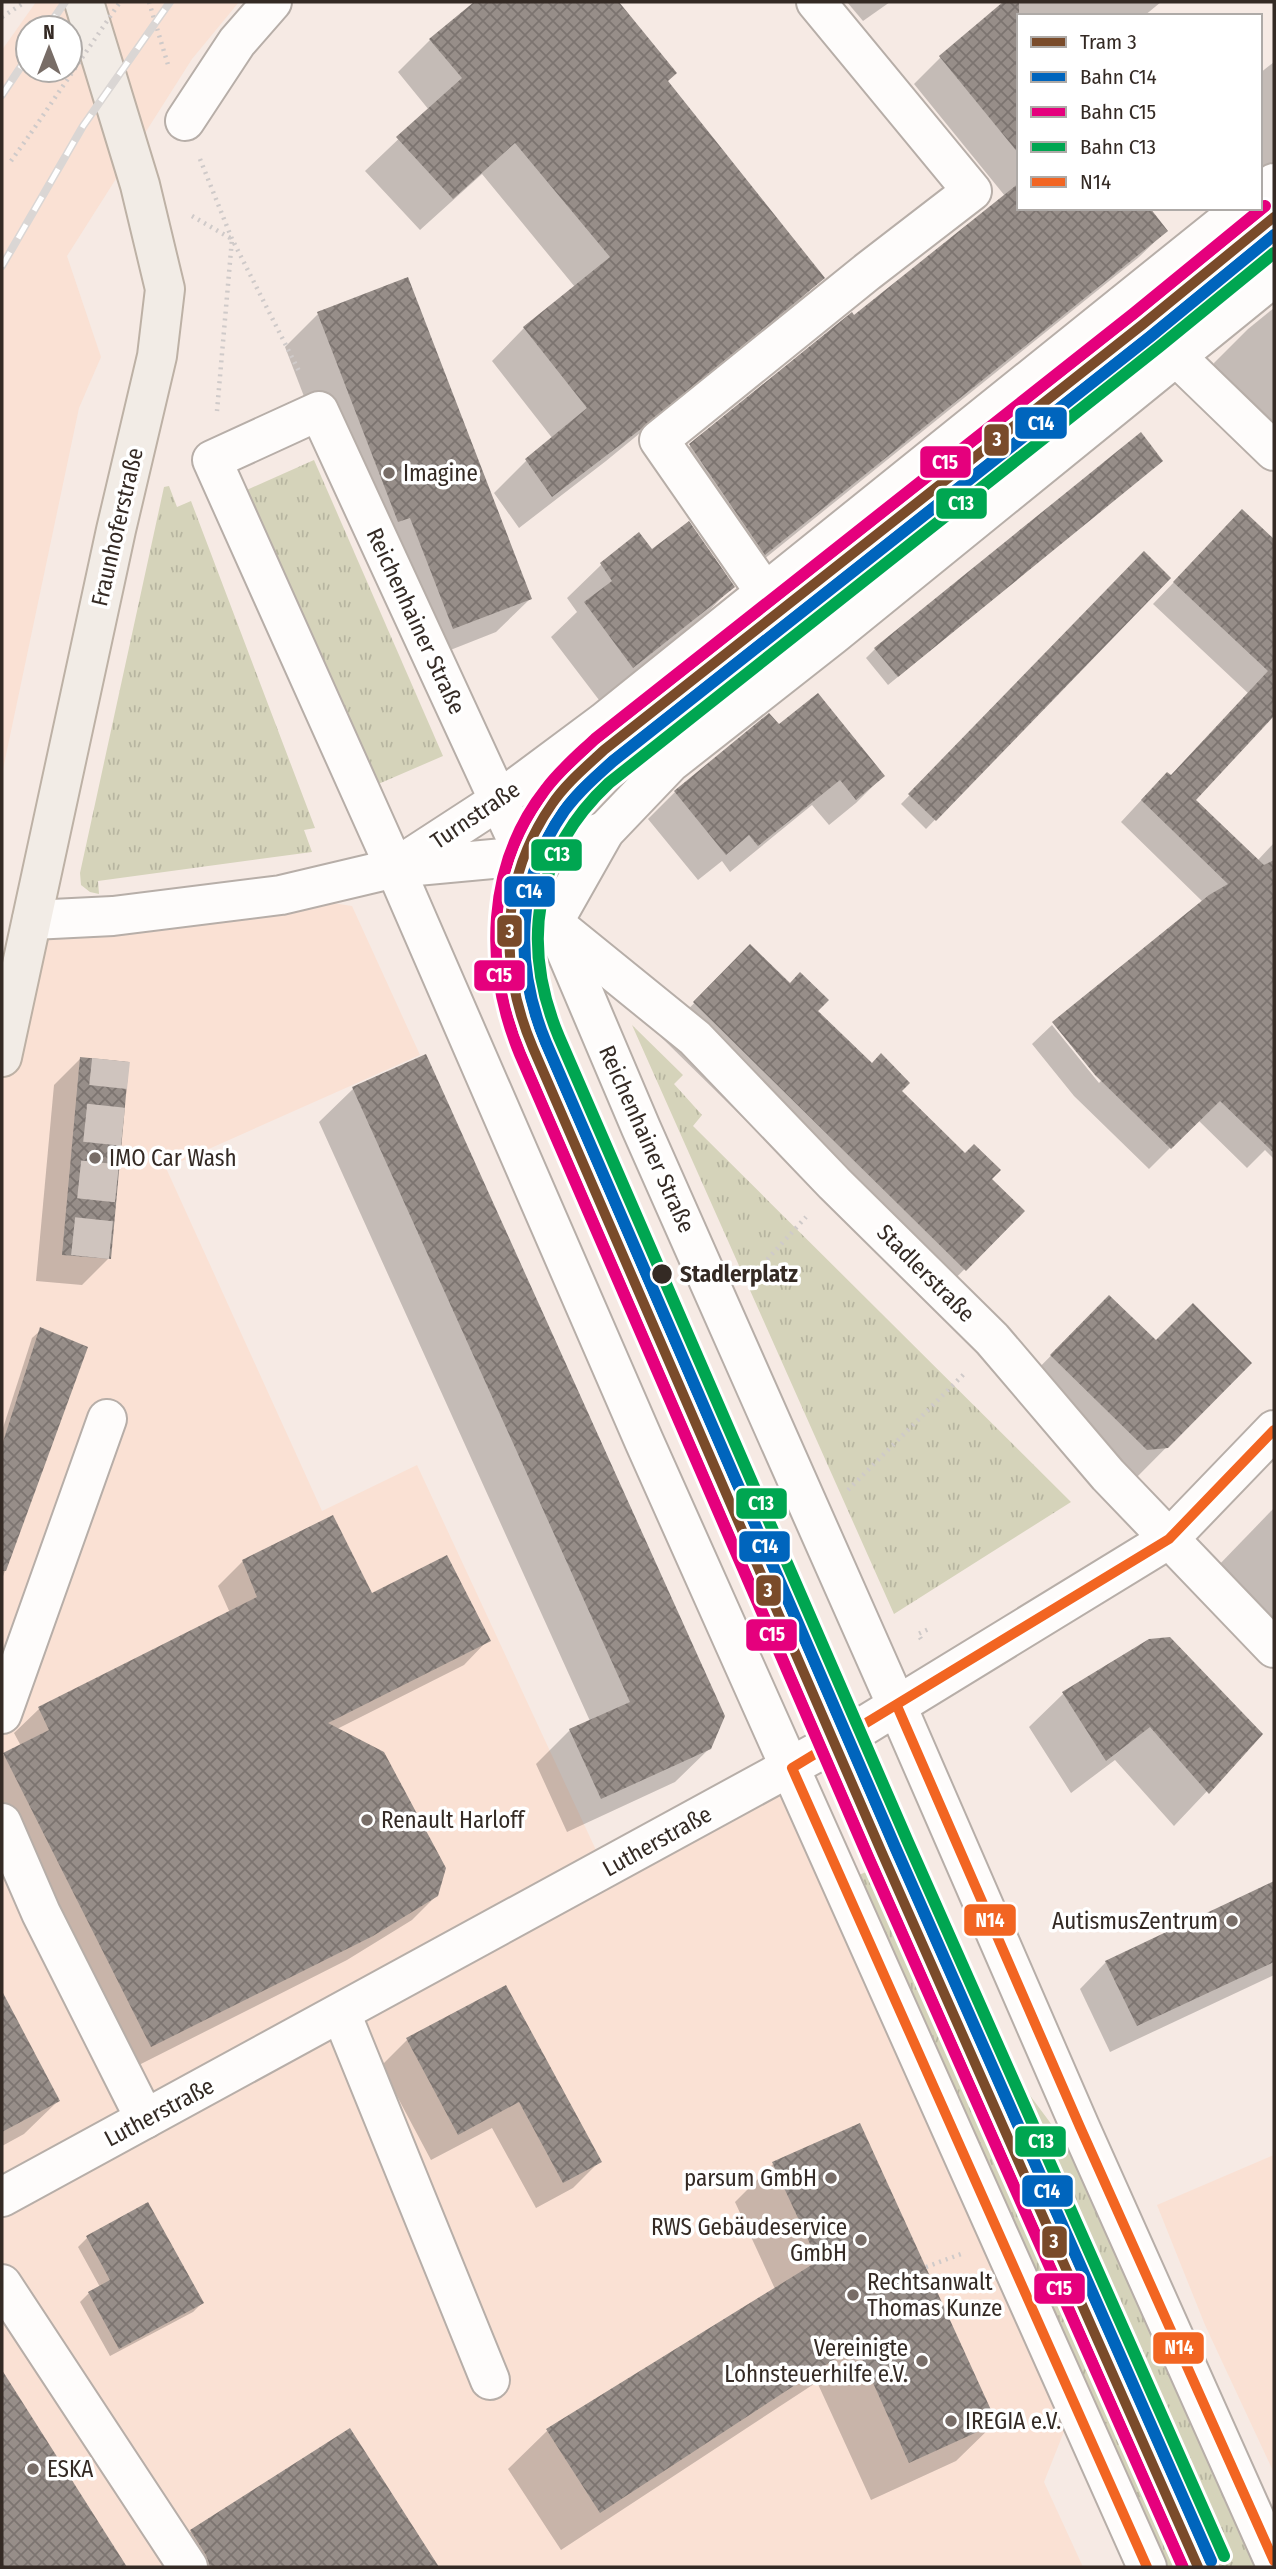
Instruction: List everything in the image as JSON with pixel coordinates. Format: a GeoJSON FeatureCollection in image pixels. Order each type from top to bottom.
{"type":"FeatureCollection","features":[{"type":"Feature","properties":{"kind":"main road","name":"Fraunhoferstraße"},"geometry":{"type":"LineString","coordinates":[[2,1057],[116,530],[157,356],[165,289],[140,185],[84,2]]}},
{"type":"Feature","properties":{"kind":"street"},"geometry":{"type":"LineString","coordinates":[[185,121],[237,42],[272,2]]}},
{"type":"Feature","properties":{"kind":"street"},"geometry":{"type":"LineString","coordinates":[[764,591],[659,440],[972,191],[816,2]]}},
{"type":"Feature","properties":{"kind":"street","name":"Turnstraße"},"geometry":{"type":"LineString","coordinates":[[395,868],[499,801],[604,722],[1241,210]]}},
{"type":"Feature","properties":{"kind":"street","name":"Turnstraße"},"geometry":{"type":"LineString","coordinates":[[553,923],[604,831],[670,763],[833,635],[1274,277]]}},
{"type":"Feature","properties":{"kind":"street"},"geometry":{"type":"LineString","coordinates":[[1123,305],[1274,452]]}},
{"type":"Feature","properties":{"kind":"street"},"geometry":{"type":"LineString","coordinates":[[319,411],[212,460],[395,868],[644,1441],[1147,2567]]}},
{"type":"Feature","properties":{"kind":"street","name":"Reichenhainer Straße"},"geometry":{"type":"LineString","coordinates":[[319,411],[524,856],[1085,2140],[1274,2561]]}},
{"type":"Feature","properties":{"kind":"street","name":"Turnstraße"},"geometry":{"type":"LineString","coordinates":[[32,920],[113,916],[281,895],[395,868],[524,856],[604,831]]}},
{"type":"Feature","properties":{"kind":"street","name":"Stadlerstraße"},"geometry":{"type":"LineString","coordinates":[[553,923],[695,1038],[834,1182],[992,1339],[1108,1475],[1274,1648]]}},
{"type":"Feature","properties":{"kind":"street"},"geometry":{"type":"LineString","coordinates":[[2,1714],[107,1419]]}},
{"type":"Feature","properties":{"kind":"street","name":"Lutherstraße"},"geometry":{"type":"LineString","coordinates":[[2,2197],[792,1768],[897,1706],[1169,1539],[1274,1430]]}},
{"type":"Feature","properties":{"kind":"street"},"geometry":{"type":"LineString","coordinates":[[2,1823],[41,1913],[145,2119]]}},
{"type":"Feature","properties":{"kind":"street"},"geometry":{"type":"LineString","coordinates":[[341,2013],[490,2380]]}},
{"type":"Feature","properties":{"kind":"street"},"geometry":{"type":"LineString","coordinates":[[2,2284],[188,2567]]}},
{"type":"Feature","properties":{"kind":"path"},"geometry":{"type":"LineString","coordinates":[[2,17],[25,2]]}},
{"type":"Feature","properties":{"kind":"path"},"geometry":{"type":"LineString","coordinates":[[10,161],[120,2]]}},
{"type":"Feature","properties":{"kind":"path"},"geometry":{"type":"LineString","coordinates":[[149,2],[185,121],[232,239],[319,411]]}},
{"type":"Feature","properties":{"kind":"path"},"geometry":{"type":"LineString","coordinates":[[140,185],[232,239]]}},
{"type":"Feature","properties":{"kind":"path"},"geometry":{"type":"LineString","coordinates":[[212,460],[232,239]]}},
{"type":"Feature","properties":{"kind":"path"},"geometry":{"type":"LineString","coordinates":[[529,1175],[641,1128]]}},
{"type":"Feature","properties":{"kind":"path"},"geometry":{"type":"LineString","coordinates":[[721,1309],[806,1217],[834,1182]]}},
{"type":"Feature","properties":{"kind":"path"},"geometry":{"type":"LineString","coordinates":[[816,1523],[978,1360],[992,1339]]}},
{"type":"Feature","properties":{"kind":"path"},"geometry":{"type":"LineString","coordinates":[[758,1693],[837,1661]]}},
{"type":"Feature","properties":{"kind":"path"},"geometry":{"type":"LineString","coordinates":[[926,2267],[961,2254]]}},
{"type":"Feature","properties":{"kind":"shaded area"},"geometry":{"type":"Polygon","coordinates":[[[36,2],[239,2],[192,59],[67,256],[101,357],[79,408],[2,774],[2,50],[14,33],[14,84],[84,84],[84,14],[28,14],[36,2]]]}},
{"type":"Feature","properties":{"kind":"shaded area"},"geometry":{"type":"Polygon","coordinates":[[[281,895],[352,906],[420,1055],[166,1168],[322,1511],[417,1465],[602,1863],[792,1768],[1067,2424],[1044,2482],[1083,2567],[2,2567],[2,1057],[32,920],[281,895]]]}},
{"type":"Feature","properties":{"kind":"shaded area"},"geometry":{"type":"Polygon","coordinates":[[[1274,2155],[1274,2473],[1205,2325],[1157,2205],[1274,2155]]]}},
{"type":"Feature","properties":{"kind":"green space"},"geometry":{"type":"Polygon","coordinates":[[[1274,198],[1274,263],[1204,319],[1172,281],[1274,198]]]}},
{"type":"Feature","properties":{"kind":"green space"},"geometry":{"type":"Polygon","coordinates":[[[1061,369],[1096,407],[655,764],[623,725],[1061,369]]]}},
{"type":"Feature","properties":{"kind":"green space"},"geometry":{"type":"Polygon","coordinates":[[[314,460],[443,756],[369,788],[240,493],[314,460]]]}},
{"type":"Feature","properties":{"kind":"green space"},"geometry":{"type":"Polygon","coordinates":[[[169,486],[177,507],[191,501],[315,828],[304,830],[312,852],[98,881],[99,894],[90,892],[81,885],[80,873],[164,487],[169,486]]]}},
{"type":"Feature","properties":{"kind":"green space"},"geometry":{"type":"Polygon","coordinates":[[[632,1025],[683,1075],[674,1084],[702,1115],[693,1126],[1071,1502],[894,1614],[632,1025]]]}},
{"type":"Feature","properties":{"kind":"green space"},"geometry":{"type":"Polygon","coordinates":[[[605,1149],[825,1652],[793,1667],[572,1163],[605,1149]]]}},
{"type":"Feature","properties":{"kind":"green space"},"geometry":{"type":"Polygon","coordinates":[[[920,1851],[1017,2078],[1078,2160],[1257,2567],[1164,2567],[856,1876],[920,1851]]]}},
{"type":"Feature","properties":{"kind":"building"},"geometry":{"type":"Polygon","coordinates":[[[474,2],[619,2],[677,73],[668,81],[825,278],[641,429],[552,497],[525,459],[587,408],[523,327],[610,257],[515,143],[453,199],[396,137],[462,78],[429,39],[474,2]]]}},
{"type":"Feature","properties":{"kind":"building"},"geometry":{"type":"Polygon","coordinates":[[[1003,2],[1019,2],[1017,152],[939,56],[1003,2]]]}},
{"type":"Feature","properties":{"kind":"building"},"geometry":{"type":"Polygon","coordinates":[[[1017,185],[1017,210],[1152,210],[1168,231],[765,555],[689,444],[852,312],[854,315],[1017,185]]]}},
{"type":"Feature","properties":{"kind":"building"},"geometry":{"type":"Polygon","coordinates":[[[408,277],[532,599],[453,629],[410,518],[398,522],[317,312],[408,277]]]}},
{"type":"Feature","properties":{"kind":"building"},"geometry":{"type":"Polygon","coordinates":[[[1141,432],[1163,461],[898,677],[874,648],[1141,432]]]}},
{"type":"Feature","properties":{"kind":"building"},"geometry":{"type":"Polygon","coordinates":[[[1242,509],[1274,539],[1274,716],[1196,800],[1264,865],[1274,860],[1274,1153],[1220,1101],[1171,1149],[1095,1075],[1052,1022],[1209,895],[1228,884],[1141,800],[1167,772],[1171,775],[1268,671],[1173,582],[1242,509]]]}},
{"type":"Feature","properties":{"kind":"building"},"geometry":{"type":"Polygon","coordinates":[[[689,521],[735,587],[633,668],[584,602],[612,581],[600,563],[639,532],[652,549],[689,521]]]}},
{"type":"Feature","properties":{"kind":"building"},"geometry":{"type":"Polygon","coordinates":[[[1144,551],[1171,578],[936,821],[908,794],[1144,551]]]}},
{"type":"Feature","properties":{"kind":"building"},"geometry":{"type":"Polygon","coordinates":[[[818,693],[885,776],[856,800],[840,780],[758,846],[749,835],[726,855],[674,791],[769,713],[779,724],[818,693]]]}},
{"type":"Feature","properties":{"kind":"building"},"geometry":{"type":"Polygon","coordinates":[[[750,944],[790,983],[800,972],[829,1000],[818,1011],[872,1063],[881,1053],[910,1083],[902,1091],[965,1153],[974,1144],[1001,1170],[992,1179],[1025,1211],[966,1271],[693,1002],[750,944]]]}},
{"type":"Feature","properties":{"kind":"building"},"geometry":{"type":"Polygon","coordinates":[[[426,1054],[725,1716],[711,1749],[601,1799],[569,1729],[630,1702],[352,1087],[426,1054]]]}},
{"type":"Feature","properties":{"kind":"building","name":"IMO Car Wash"},"geometry":{"type":"Polygon","coordinates":[[[80,1057],[129,1062],[111,1259],[62,1255],[80,1057]]]}},
{"type":"Feature","properties":{"kind":"building"},"geometry":{"type":"Polygon","coordinates":[[[1109,1295],[1156,1340],[1193,1303],[1252,1363],[1168,1448],[1147,1450],[1050,1355],[1109,1295]]]}},
{"type":"Feature","properties":{"kind":"building"},"geometry":{"type":"Polygon","coordinates":[[[40,1327],[88,1347],[6,1571],[2,1571],[2,1445],[40,1327]]]}},
{"type":"Feature","properties":{"kind":"building"},"geometry":{"type":"Polygon","coordinates":[[[333,1515],[372,1593],[447,1555],[491,1641],[328,1723],[384,1752],[446,1868],[438,1896],[373,1936],[151,2047],[3,1753],[49,1730],[38,1707],[257,1597],[242,1560],[333,1515]]]}},
{"type":"Feature","properties":{"kind":"building"},"geometry":{"type":"Polygon","coordinates":[[[1170,1637],[1263,1734],[1209,1794],[1150,1727],[1106,1761],[1062,1692],[1149,1639],[1170,1637]]]}},
{"type":"Feature","properties":{"kind":"building","name":"AutismusZentrum"},"geometry":{"type":"Polygon","coordinates":[[[1274,1881],[1274,1962],[1137,2026],[1105,1961],[1274,1881]]]}},
{"type":"Feature","properties":{"kind":"building"},"geometry":{"type":"Polygon","coordinates":[[[506,1985],[602,2162],[563,2183],[519,2102],[458,2135],[406,2038],[506,1985]]]}},
{"type":"Feature","properties":{"kind":"building"},"geometry":{"type":"Polygon","coordinates":[[[2,1991],[60,2101],[2,2132],[2,1991]]]}},
{"type":"Feature","properties":{"kind":"building"},"geometry":{"type":"Polygon","coordinates":[[[860,2123],[997,2423],[909,2463],[856,2345],[600,2513],[546,2429],[818,2261],[772,2162],[860,2123]]]}},
{"type":"Feature","properties":{"kind":"building"},"geometry":{"type":"Polygon","coordinates":[[[148,2202],[204,2303],[119,2349],[88,2292],[110,2280],[86,2236],[148,2202]]]}},
{"type":"Feature","properties":{"kind":"building","name":"ESKA"},"geometry":{"type":"Polygon","coordinates":[[[2,2370],[127,2567],[2,2567],[2,2370]]]}},
{"type":"Feature","properties":{"kind":"building"},"geometry":{"type":"Polygon","coordinates":[[[350,2428],[439,2567],[210,2567],[206,2555],[190,2530],[350,2428]]]}},
{"type":"Feature","properties":{"kind":"tunnel"},"geometry":{"type":"LineString","coordinates":[[90,1257],[111,1060]]}},
{"type":"Feature","properties":{"kind":"tram line","name":"3"},"geometry":{"type":"LineString","coordinates":[[1198,2567],[882,1853],[533,1048],[514,986],[510,923],[522,862],[535,833],[552,804],[583,769],[1274,217]]}},
{"type":"Feature","properties":{"kind":"tram line"},"geometry":{"type":"LineString","coordinates":[[1207,271],[1274,225]]}},
{"type":"Feature","properties":{"kind":"railway"},"geometry":{"type":"LineString","coordinates":[[57,14],[65,2]]}},
{"type":"Feature","properties":{"kind":"railway"},"geometry":{"type":"LineString","coordinates":[[2,266],[83,126],[170,2]]}},
{"type":"Feature","properties":{"kind":"railway"},"geometry":{"type":"LineString","coordinates":[[2,95],[14,77]]}},
{"type":"Feature","properties":{"kind":"rail line","name":"C15"},"geometry":{"type":"LineString","coordinates":[[1183,2567],[869,1859],[520,1054],[500,987],[497,917],[502,883],[512,850],[526,819],[551,782],[582,751],[1260,210]]}},
{"type":"Feature","properties":{"kind":"rail line","name":"C14"},"geometry":{"type":"LineString","coordinates":[[1211,2561],[895,1847],[546,1043],[528,984],[525,924],[528,895],[548,838],[569,804],[600,772],[1151,336],[1274,235]]}},
{"type":"Feature","properties":{"kind":"rail line","name":"C13"},"geometry":{"type":"LineString","coordinates":[[1224,2556],[908,1842],[559,1037],[547,1002],[540,968],[538,934],[541,901],[550,870],[564,839],[584,810],[609,783],[1274,253]]}},
{"type":"Feature","properties":{"kind":"transit line","name":"N14"},"geometry":{"type":"LineString","coordinates":[[1147,2567],[792,1768],[1169,1539],[1274,1430]]}},
{"type":"Feature","properties":{"kind":"transit line","name":"N14"},"geometry":{"type":"LineString","coordinates":[[897,1706],[1080,2127],[1274,2561]]}},
{"type":"Feature","properties":{"kind":"place","name":"Imagine"},"geometry":{"type":"Point","coordinates":[389,473]}},
{"type":"Feature","properties":{"kind":"place","name":"IMO Car Wash"},"geometry":{"type":"Point","coordinates":[95,1158]}},
{"type":"Feature","properties":{"kind":"place","name":"Stadlerplatz"},"geometry":{"type":"Point","coordinates":[662,1274]}},
{"type":"Feature","properties":{"kind":"place","name":"Renault Harloff"},"geometry":{"type":"Point","coordinates":[367,1820]}},
{"type":"Feature","properties":{"kind":"place","name":"AutismusZentrum"},"geometry":{"type":"Point","coordinates":[1232,1921]}},
{"type":"Feature","properties":{"kind":"place","name":"parsum GmbH"},"geometry":{"type":"Point","coordinates":[831,2178]}},
{"type":"Feature","properties":{"kind":"place","name":"RWS Gebäudeservice GmbH"},"geometry":{"type":"Point","coordinates":[861,2240]}},
{"type":"Feature","properties":{"kind":"place","name":"Rechtsanwalt Thomas Kunze"},"geometry":{"type":"Point","coordinates":[853,2295]}},
{"type":"Feature","properties":{"kind":"place","name":"Vereinigte Lohnsteuerhilfe e.V."},"geometry":{"type":"Point","coordinates":[922,2361]}},
{"type":"Feature","properties":{"kind":"place","name":"IREGIA e.V."},"geometry":{"type":"Point","coordinates":[951,2421]}},
{"type":"Feature","properties":{"kind":"place","name":"ESKA"},"geometry":{"type":"Point","coordinates":[33,2469]}}]}
